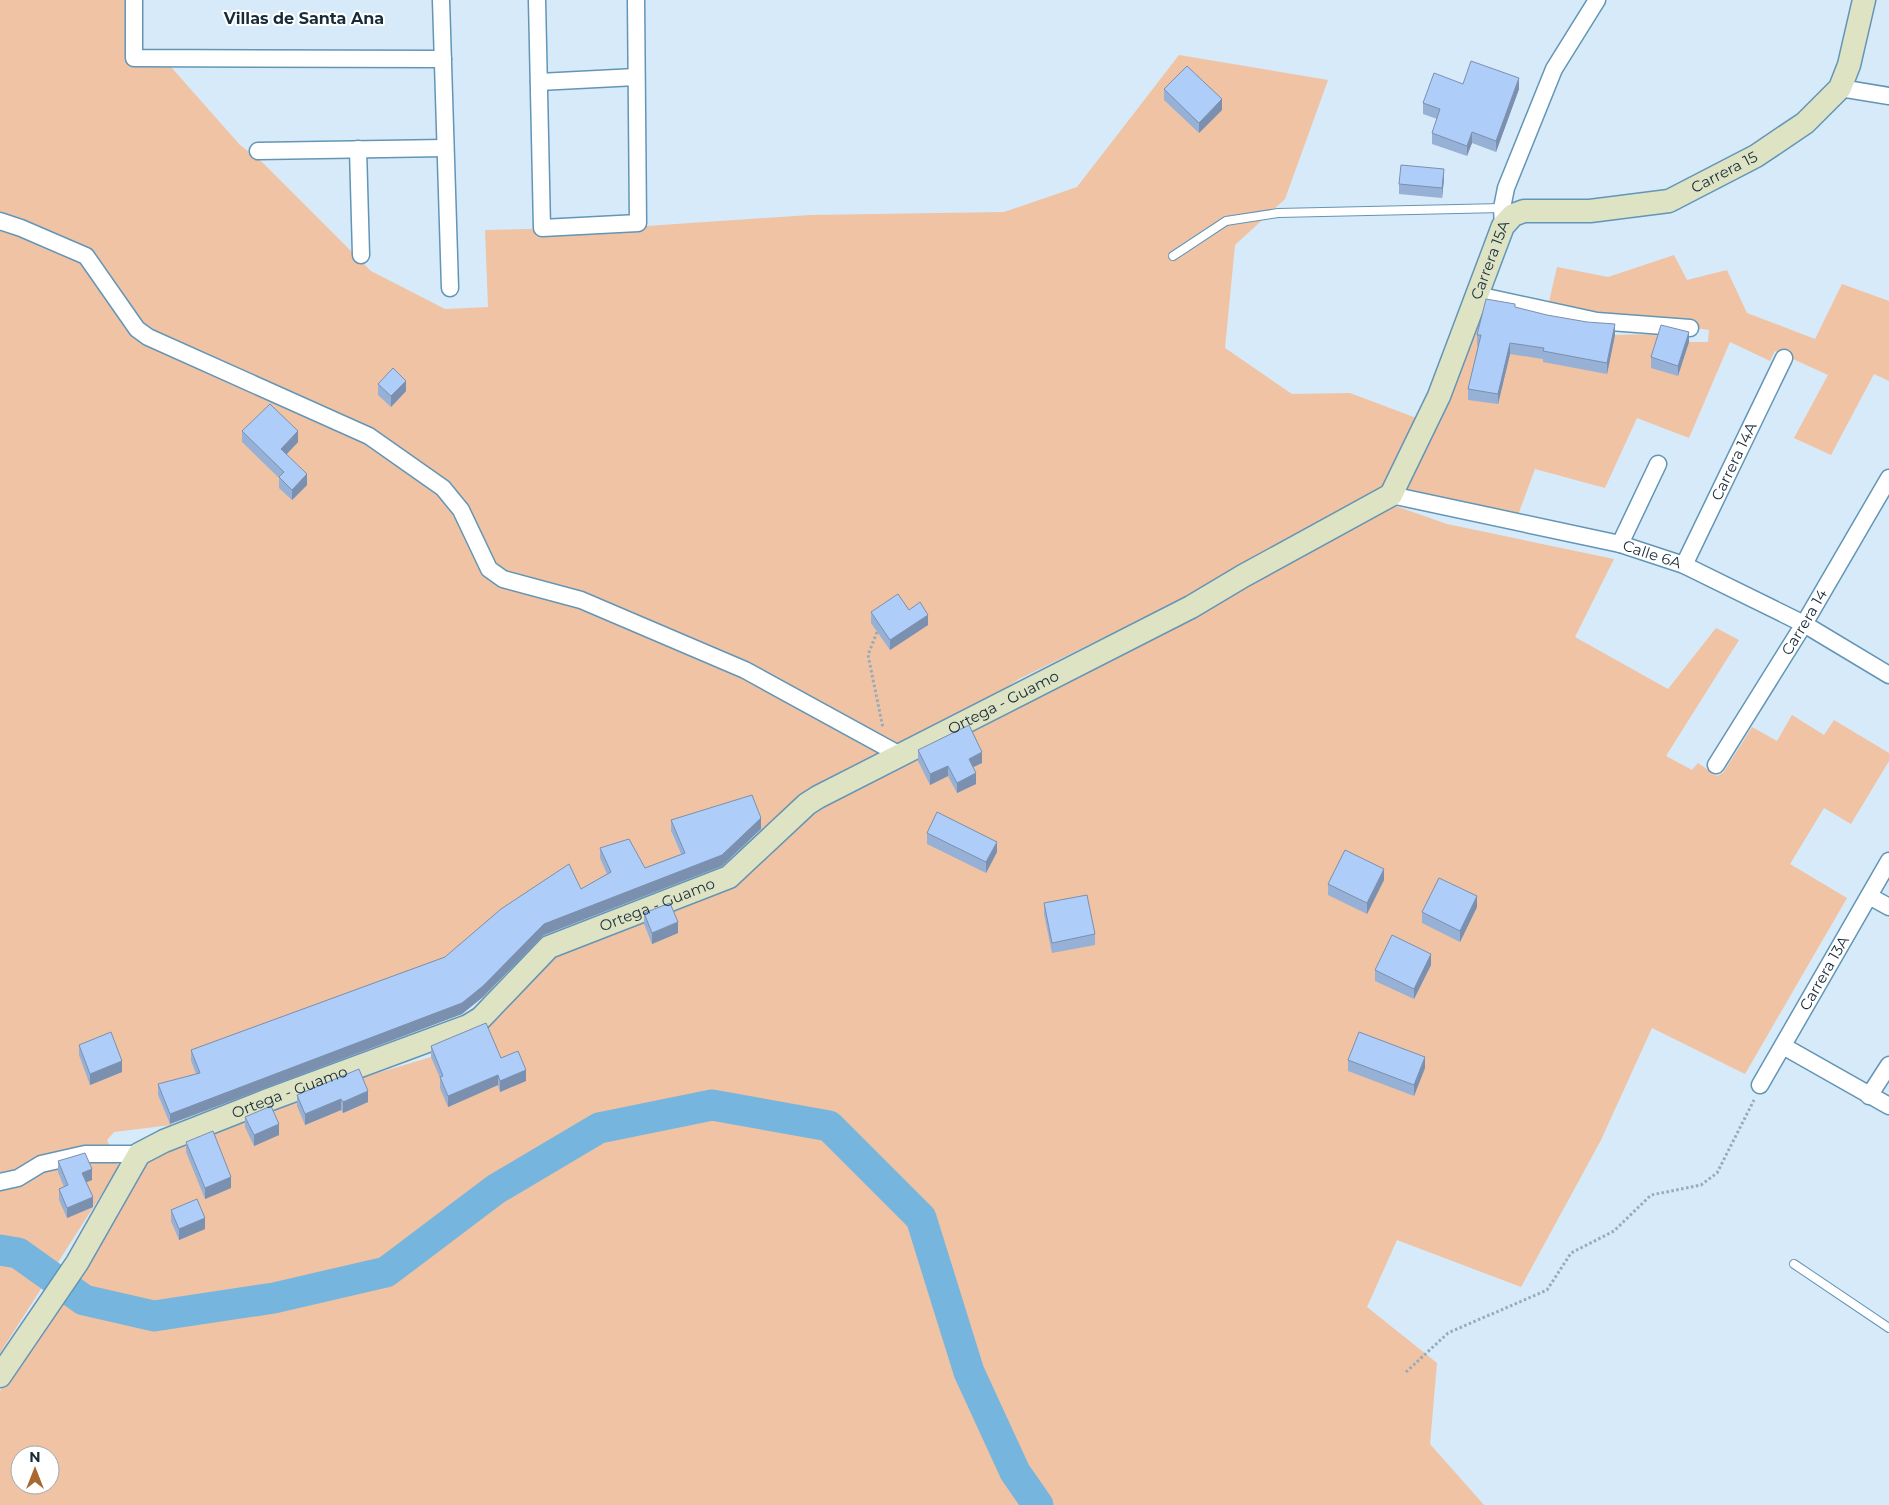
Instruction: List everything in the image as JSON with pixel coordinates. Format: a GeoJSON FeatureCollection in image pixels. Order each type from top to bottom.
{"type":"FeatureCollection","features":[{"type":"Feature","properties":{"kind":"street"},"geometry":{"type":"LineString","coordinates":[[134,0],[134,58],[443,59]]}},
{"type":"Feature","properties":{"kind":"street"},"geometry":{"type":"LineString","coordinates":[[441,0],[450,288]]}},
{"type":"Feature","properties":{"kind":"street"},"geometry":{"type":"LineString","coordinates":[[537,0],[542,228],[638,223],[636,0]]}},
{"type":"Feature","properties":{"kind":"street","name":"Carrera 15A"},"geometry":{"type":"LineString","coordinates":[[1391,495],[1440,396],[1477,295],[1502,217],[1506,188],[1554,68],[1597,0]]}},
{"type":"Feature","properties":{"kind":"street","name":"Carrera 15"},"geometry":{"type":"LineString","coordinates":[[1502,217],[1524,211],[1590,211],[1669,201],[1756,156],[1805,123],[1840,88],[1849,65],[1864,0]]}},
{"type":"Feature","properties":{"kind":"street"},"geometry":{"type":"LineString","coordinates":[[539,82],[636,78]]}},
{"type":"Feature","properties":{"kind":"street"},"geometry":{"type":"LineString","coordinates":[[1840,88],[1889,96]]}},
{"type":"Feature","properties":{"kind":"street"},"geometry":{"type":"LineString","coordinates":[[258,151],[445,148]]}},
{"type":"Feature","properties":{"kind":"street"},"geometry":{"type":"LineString","coordinates":[[358,149],[361,254]]}},
{"type":"Feature","properties":{"kind":"street"},"geometry":{"type":"LineString","coordinates":[[0,222],[22,228],[86,256],[138,329],[148,336],[369,436],[443,488],[461,510],[489,569],[503,579],[581,600],[745,670],[895,752]]}},
{"type":"Feature","properties":{"kind":"street"},"geometry":{"type":"LineString","coordinates":[[1477,295],[1597,321],[1690,328]]}},
{"type":"Feature","properties":{"kind":"street","name":"Carrera 14A"},"geometry":{"type":"LineString","coordinates":[[1684,565],[1784,358]]}},
{"type":"Feature","properties":{"kind":"street"},"geometry":{"type":"LineString","coordinates":[[1620,544],[1658,464]]}},
{"type":"Feature","properties":{"kind":"street","name":"Carrera 14"},"geometry":{"type":"LineString","coordinates":[[1716,765],[1804,624],[1889,478]]}},
{"type":"Feature","properties":{"kind":"street","name":"Ortega - Guamo"},"geometry":{"type":"LineString","coordinates":[[139,1154],[164,1141],[268,1100],[468,1026],[481,1018],[549,947],[729,877],[808,804],[895,752],[1192,608],[1242,576],[1391,495]]}},
{"type":"Feature","properties":{"kind":"street","name":"Calle 6A"},"geometry":{"type":"LineString","coordinates":[[1391,495],[1620,544],[1684,565],[1804,624],[1889,675]]}},
{"type":"Feature","properties":{"kind":"street","name":"Carrera 13A"},"geometry":{"type":"LineString","coordinates":[[1760,1086],[1889,861]]}},
{"type":"Feature","properties":{"kind":"street"},"geometry":{"type":"LineString","coordinates":[[1869,896],[1889,907]]}},
{"type":"Feature","properties":{"kind":"street"},"geometry":{"type":"LineString","coordinates":[[1784,1046],[1889,1106]]}},
{"type":"Feature","properties":{"kind":"street"},"geometry":{"type":"LineString","coordinates":[[1869,1096],[1889,1065]]}},
{"type":"Feature","properties":{"kind":"street"},"geometry":{"type":"LineString","coordinates":[[0,1182],[18,1178],[41,1164],[85,1154],[139,1154],[77,1263],[0,1376]]}},
{"type":"Feature","properties":{"kind":"lane"},"geometry":{"type":"LineString","coordinates":[[1173,256],[1226,221],[1278,214],[1502,217]]}},
{"type":"Feature","properties":{"kind":"lane"},"geometry":{"type":"LineString","coordinates":[[1794,1264],[1889,1328]]}},
{"type":"Feature","properties":{"kind":"path"},"geometry":{"type":"LineString","coordinates":[[877,632],[868,655],[895,752]]}},
{"type":"Feature","properties":{"kind":"path"},"geometry":{"type":"LineString","coordinates":[[1406,1372],[1448,1333],[1547,1290],[1572,1253],[1614,1231],[1651,1195],[1701,1185],[1717,1173],[1760,1086]]}},
{"type":"Feature","properties":{"kind":"shaded area"},"geometry":{"type":"Polygon","coordinates":[[[0,0],[125,0],[127,59],[134,65],[171,67],[240,145],[261,161],[371,271],[445,309],[488,307],[485,230],[647,226],[810,215],[1004,212],[1077,187],[1179,55],[1328,80],[1285,199],[1235,245],[1225,348],[1292,394],[1350,393],[1419,419],[1381,488],[1225,578],[1019,679],[951,724],[888,755],[763,833],[752,806],[671,832],[685,863],[645,878],[601,858],[611,883],[445,968],[191,1061],[200,1084],[158,1095],[171,1125],[114,1132],[107,1140],[119,1167],[0,1353],[0,0]]]}},
{"type":"Feature","properties":{"kind":"shaded area"},"geometry":{"type":"Polygon","coordinates":[[[1674,255],[1687,280],[1727,270],[1747,313],[1815,339],[1842,284],[1889,301],[1889,381],[1874,374],[1831,455],[1794,438],[1828,375],[1775,351],[1770,361],[1730,342],[1689,438],[1637,418],[1605,488],[1535,469],[1518,515],[1400,490],[1443,405],[1486,309],[1615,335],[1661,334],[1678,376],[1689,342],[1708,342],[1709,330],[1548,306],[1557,267],[1608,277],[1674,255]]]}},
{"type":"Feature","properties":{"kind":"shaded area"},"geometry":{"type":"Polygon","coordinates":[[[1390,504],[1447,524],[1614,559],[1575,637],[1668,689],[1716,628],[1739,640],[1666,756],[1692,770],[1698,763],[1717,776],[1723,773],[1752,727],[1777,741],[1792,715],[1824,735],[1834,720],[1889,753],[1889,761],[1851,824],[1824,808],[1790,864],[1847,898],[1745,1074],[1652,1028],[1601,1140],[1521,1287],[1397,1240],[1367,1307],[1437,1363],[1430,1444],[1484,1505],[0,1505],[0,1391],[87,1262],[144,1162],[344,1083],[431,1057],[542,963],[571,948],[682,904],[820,804],[1390,504]]]}},
{"type":"Feature","properties":{"kind":"building"},"geometry":{"type":"Polygon","coordinates":[[[1471,61],[1519,78],[1496,141],[1472,132],[1467,146],[1432,133],[1440,109],[1423,103],[1434,73],[1463,84],[1471,61]]]}},
{"type":"Feature","properties":{"kind":"building"},"geometry":{"type":"Polygon","coordinates":[[[1187,66],[1222,99],[1199,123],[1164,89],[1187,66]]]}},
{"type":"Feature","properties":{"kind":"building"},"geometry":{"type":"Polygon","coordinates":[[[1401,165],[1444,169],[1442,188],[1399,184],[1401,165]]]}},
{"type":"Feature","properties":{"kind":"building"},"geometry":{"type":"Polygon","coordinates":[[[1486,299],[1515,304],[1515,307],[1547,315],[1587,322],[1615,324],[1607,363],[1543,351],[1544,348],[1510,343],[1498,394],[1468,389],[1481,335],[1477,335],[1486,299]]]}},
{"type":"Feature","properties":{"kind":"building"},"geometry":{"type":"Polygon","coordinates":[[[1661,325],[1689,332],[1678,366],[1651,357],[1661,325]]]}},
{"type":"Feature","properties":{"kind":"building"},"geometry":{"type":"Polygon","coordinates":[[[393,368],[406,381],[391,396],[378,384],[393,368]]]}},
{"type":"Feature","properties":{"kind":"building"},"geometry":{"type":"Polygon","coordinates":[[[270,404],[298,431],[281,449],[307,474],[292,490],[279,477],[284,472],[242,431],[270,404]]]}},
{"type":"Feature","properties":{"kind":"building"},"geometry":{"type":"Polygon","coordinates":[[[898,594],[909,610],[920,602],[928,615],[890,640],[871,612],[898,594]]]}},
{"type":"Feature","properties":{"kind":"building"},"geometry":{"type":"Polygon","coordinates":[[[969,725],[982,752],[969,759],[976,773],[957,783],[948,766],[930,774],[918,750],[969,725]]]}},
{"type":"Feature","properties":{"kind":"building"},"geometry":{"type":"Polygon","coordinates":[[[752,795],[761,818],[722,855],[544,924],[483,986],[462,1003],[170,1114],[158,1084],[200,1073],[191,1050],[445,957],[501,909],[569,864],[581,889],[611,872],[600,848],[629,839],[645,868],[685,853],[671,820],[752,795]]]}},
{"type":"Feature","properties":{"kind":"building"},"geometry":{"type":"Polygon","coordinates":[[[937,812],[997,842],[986,862],[927,833],[937,812]]]}},
{"type":"Feature","properties":{"kind":"building"},"geometry":{"type":"Polygon","coordinates":[[[1345,850],[1384,869],[1367,903],[1328,884],[1345,850]]]}},
{"type":"Feature","properties":{"kind":"building"},"geometry":{"type":"Polygon","coordinates":[[[1439,878],[1477,896],[1460,931],[1422,912],[1439,878]]]}},
{"type":"Feature","properties":{"kind":"building"},"geometry":{"type":"Polygon","coordinates":[[[1087,895],[1095,934],[1052,943],[1044,903],[1087,895]]]}},
{"type":"Feature","properties":{"kind":"building"},"geometry":{"type":"Polygon","coordinates":[[[670,903],[678,922],[652,933],[644,913],[670,903]]]}},
{"type":"Feature","properties":{"kind":"building"},"geometry":{"type":"Polygon","coordinates":[[[1392,935],[1431,954],[1414,989],[1375,970],[1392,935]]]}},
{"type":"Feature","properties":{"kind":"building"},"geometry":{"type":"Polygon","coordinates":[[[486,1023],[501,1058],[518,1051],[526,1070],[500,1081],[498,1075],[448,1096],[440,1077],[443,1076],[431,1046],[486,1023]]]}},
{"type":"Feature","properties":{"kind":"building"},"geometry":{"type":"Polygon","coordinates":[[[111,1032],[122,1061],[90,1074],[79,1045],[111,1032]]]}},
{"type":"Feature","properties":{"kind":"building"},"geometry":{"type":"Polygon","coordinates":[[[1359,1032],[1425,1057],[1414,1085],[1348,1060],[1359,1032]]]}},
{"type":"Feature","properties":{"kind":"building"},"geometry":{"type":"Polygon","coordinates":[[[359,1069],[368,1091],[343,1102],[341,1099],[305,1114],[297,1095],[359,1069]]]}},
{"type":"Feature","properties":{"kind":"building"},"geometry":{"type":"Polygon","coordinates":[[[271,1106],[279,1124],[254,1135],[245,1117],[271,1106]]]}},
{"type":"Feature","properties":{"kind":"building"},"geometry":{"type":"Polygon","coordinates":[[[213,1131],[231,1177],[205,1188],[186,1142],[213,1131]]]}},
{"type":"Feature","properties":{"kind":"building"},"geometry":{"type":"Polygon","coordinates":[[[85,1153],[92,1169],[82,1173],[93,1197],[67,1208],[59,1189],[68,1185],[58,1161],[85,1153]]]}},
{"type":"Feature","properties":{"kind":"building"},"geometry":{"type":"Polygon","coordinates":[[[197,1199],[205,1218],[179,1229],[171,1210],[197,1199]]]}},
{"type":"Feature","properties":{"kind":"waterway"},"geometry":{"type":"LineString","coordinates":[[0,1250],[18,1253],[84,1300],[154,1316],[274,1298],[386,1272],[496,1189],[599,1128],[712,1105],[829,1126],[921,1218],[969,1372],[1015,1472],[1038,1505]]}},
{"type":"Feature","properties":{"kind":"district","name":"Villas de Santa Ana"},"geometry":{"type":"Point","coordinates":[304,18]}}]}
